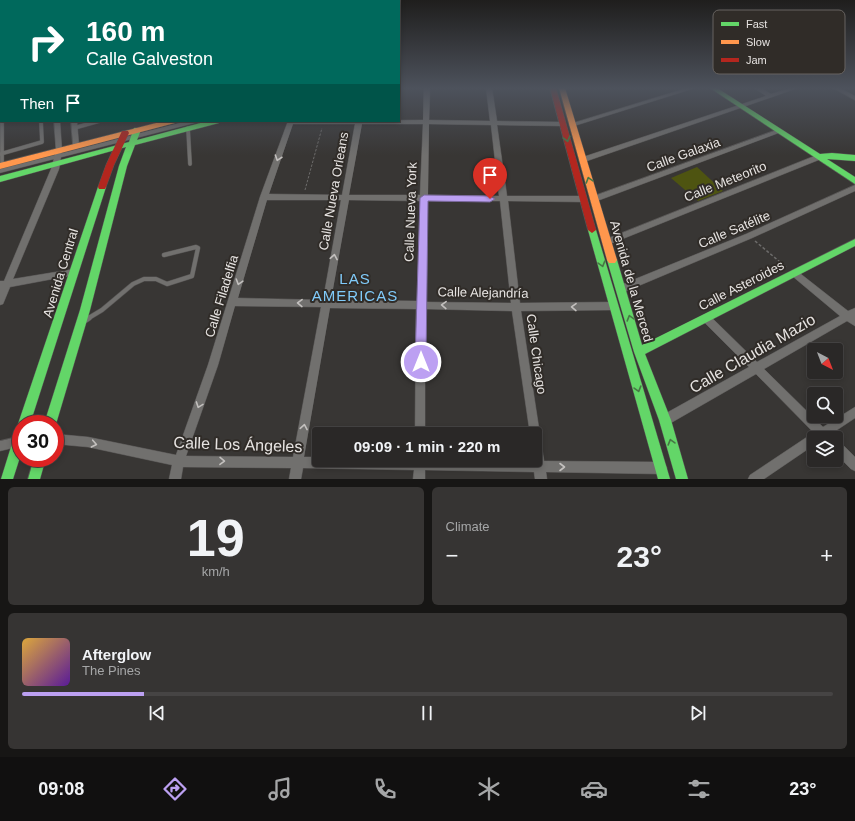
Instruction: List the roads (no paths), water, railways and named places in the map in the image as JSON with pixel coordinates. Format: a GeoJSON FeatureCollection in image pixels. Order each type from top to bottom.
{"type":"FeatureCollection","features":[{"type":"Feature","properties":{"kind":"street","name":"Calle Nueva York"},"geometry":{"type":"LineString","coordinates":[[420,427],[421,304],[426,110]]}},
{"type":"Feature","properties":{"kind":"street","name":"Calle Chicago"},"geometry":{"type":"LineString","coordinates":[[491,110],[502,199],[509,240],[516,307],[534,427]]}},
{"type":"Feature","properties":{"kind":"street","name":"Avenida de la Merced"},"geometry":{"type":"LineString","coordinates":[[562,110],[582,160],[639,352],[665,420],[682,479]]}},
{"type":"Feature","properties":{"kind":"street","name":"Avenida de la Merced"},"geometry":{"type":"LineString","coordinates":[[566,110],[583,199],[663,474]]}},
{"type":"Feature","properties":{"kind":"street"},"geometry":{"type":"LineString","coordinates":[[324,122],[493,122],[568,124],[615,110]]}},
{"type":"Feature","properties":{"kind":"street"},"geometry":{"type":"LineString","coordinates":[[582,160],[729,110]]}},
{"type":"Feature","properties":{"kind":"street"},"geometry":{"type":"LineString","coordinates":[[748,110],[855,181]]}},
{"type":"Feature","properties":{"kind":"street"},"geometry":{"type":"LineString","coordinates":[[0,301],[4,284],[58,158],[57,122]]}},
{"type":"Feature","properties":{"kind":"street"},"geometry":{"type":"LineString","coordinates":[[0,175],[128,138],[149,124],[164,122]]}},
{"type":"Feature","properties":{"kind":"street"},"geometry":{"type":"LineString","coordinates":[[0,180],[58,158],[76,146],[188,128],[212,122]]}},
{"type":"Feature","properties":{"kind":"street","name":"Calle Filadelfia"},"geometry":{"type":"LineString","coordinates":[[175,479],[179,461],[214,365],[264,197],[291,122]]}},
{"type":"Feature","properties":{"kind":"street","name":"Calle Nueva Orleans"},"geometry":{"type":"LineString","coordinates":[[295,479],[358,122]]}},
{"type":"Feature","properties":{"kind":"street"},"geometry":{"type":"LineString","coordinates":[[74,124],[76,146]]}},
{"type":"Feature","properties":{"kind":"street","name":"Calle Galaxia"},"geometry":{"type":"LineString","coordinates":[[594,199],[779,131]]}},
{"type":"Feature","properties":{"kind":"street"},"geometry":{"type":"LineString","coordinates":[[53,415],[80,323],[124,163],[128,138]]}},
{"type":"Feature","properties":{"kind":"street","name":"Avenida Central"},"geometry":{"type":"LineString","coordinates":[[27,415],[110,165],[128,138]]}},
{"type":"Feature","properties":{"kind":"street","name":"Calle Meteorito"},"geometry":{"type":"LineString","coordinates":[[607,242],[819,157],[832,156],[855,158]]}},
{"type":"Feature","properties":{"kind":"street"},"geometry":{"type":"LineString","coordinates":[[1,167],[58,158]]}},
{"type":"Feature","properties":{"kind":"street"},"geometry":{"type":"LineString","coordinates":[[110,165],[124,163]]}},
{"type":"Feature","properties":{"kind":"street"},"geometry":{"type":"LineString","coordinates":[[830,164],[855,166]]}},
{"type":"Feature","properties":{"kind":"street","name":"Calle Satélite"},"geometry":{"type":"LineString","coordinates":[[621,289],[749,236],[855,188]]}},
{"type":"Feature","properties":{"kind":"street"},"geometry":{"type":"LineString","coordinates":[[264,197],[583,199]]}},
{"type":"Feature","properties":{"kind":"street","name":"Calle Asteroides"},"geometry":{"type":"LineString","coordinates":[[639,352],[855,242]]}},
{"type":"Feature","properties":{"kind":"street"},"geometry":{"type":"LineString","coordinates":[[4,284],[74,272]]}},
{"type":"Feature","properties":{"kind":"street"},"geometry":{"type":"LineString","coordinates":[[794,273],[852,317]]}},
{"type":"Feature","properties":{"kind":"street","name":"Calle Alejandría"},"geometry":{"type":"LineString","coordinates":[[233,302],[421,304],[516,307],[613,306]]}},
{"type":"Feature","properties":{"kind":"street","name":"Calle Claudia Mazio"},"geometry":{"type":"LineString","coordinates":[[665,420],[756,368],[852,317]]}},
{"type":"Feature","properties":{"kind":"street"},"geometry":{"type":"LineString","coordinates":[[706,318],[756,368],[814,431]]}},
{"type":"Feature","properties":{"kind":"street"},"geometry":{"type":"LineString","coordinates":[[828,431],[855,412]]}},
{"type":"Feature","properties":{"kind":"street","name":"Calle Los Ángeles"},"geometry":{"type":"LineString","coordinates":[[64,440],[88,442],[179,461],[312,462]]}},
{"type":"Feature","properties":{"kind":"street"},"geometry":{"type":"LineString","coordinates":[[0,446],[12,442]]}},
{"type":"Feature","properties":{"kind":"street"},"geometry":{"type":"LineString","coordinates":[[754,479],[807,445]]}},
{"type":"Feature","properties":{"kind":"street"},"geometry":{"type":"LineString","coordinates":[[843,453],[855,465]]}},
{"type":"Feature","properties":{"kind":"street"},"geometry":{"type":"LineString","coordinates":[[7,479],[12,464]]}},
{"type":"Feature","properties":{"kind":"street"},"geometry":{"type":"LineString","coordinates":[[34,479],[37,467]]}},
{"type":"Feature","properties":{"kind":"street"},"geometry":{"type":"LineString","coordinates":[[419,479],[420,467]]}},
{"type":"Feature","properties":{"kind":"street","name":"Calle Chicago"},"geometry":{"type":"LineString","coordinates":[[540,467],[541,479]]}},
{"type":"Feature","properties":{"kind":"street","name":"Calle Los Ángeles"},"geometry":{"type":"LineString","coordinates":[[540,467],[663,474]]}},
{"type":"Feature","properties":{"kind":"lane"},"geometry":{"type":"LineString","coordinates":[[1,154],[42,142],[41,122]]}},
{"type":"Feature","properties":{"kind":"lane"},"geometry":{"type":"LineString","coordinates":[[74,124],[91,122]]}},
{"type":"Feature","properties":{"kind":"lane"},"geometry":{"type":"LineString","coordinates":[[128,138],[191,122]]}},
{"type":"Feature","properties":{"kind":"lane"},"geometry":{"type":"LineString","coordinates":[[1,128],[1,167]]}},
{"type":"Feature","properties":{"kind":"lane"},"geometry":{"type":"LineString","coordinates":[[188,128],[190,164]]}},
{"type":"Feature","properties":{"kind":"lane"},"geometry":{"type":"LineString","coordinates":[[80,323],[102,310],[133,284],[144,279],[156,279],[167,284],[192,276],[198,248],[196,247],[164,255]]}},
{"type":"Feature","properties":{"kind":"district","name":"LAS AMERICAS"},"geometry":{"type":"Point","coordinates":[355,288]}}]}
